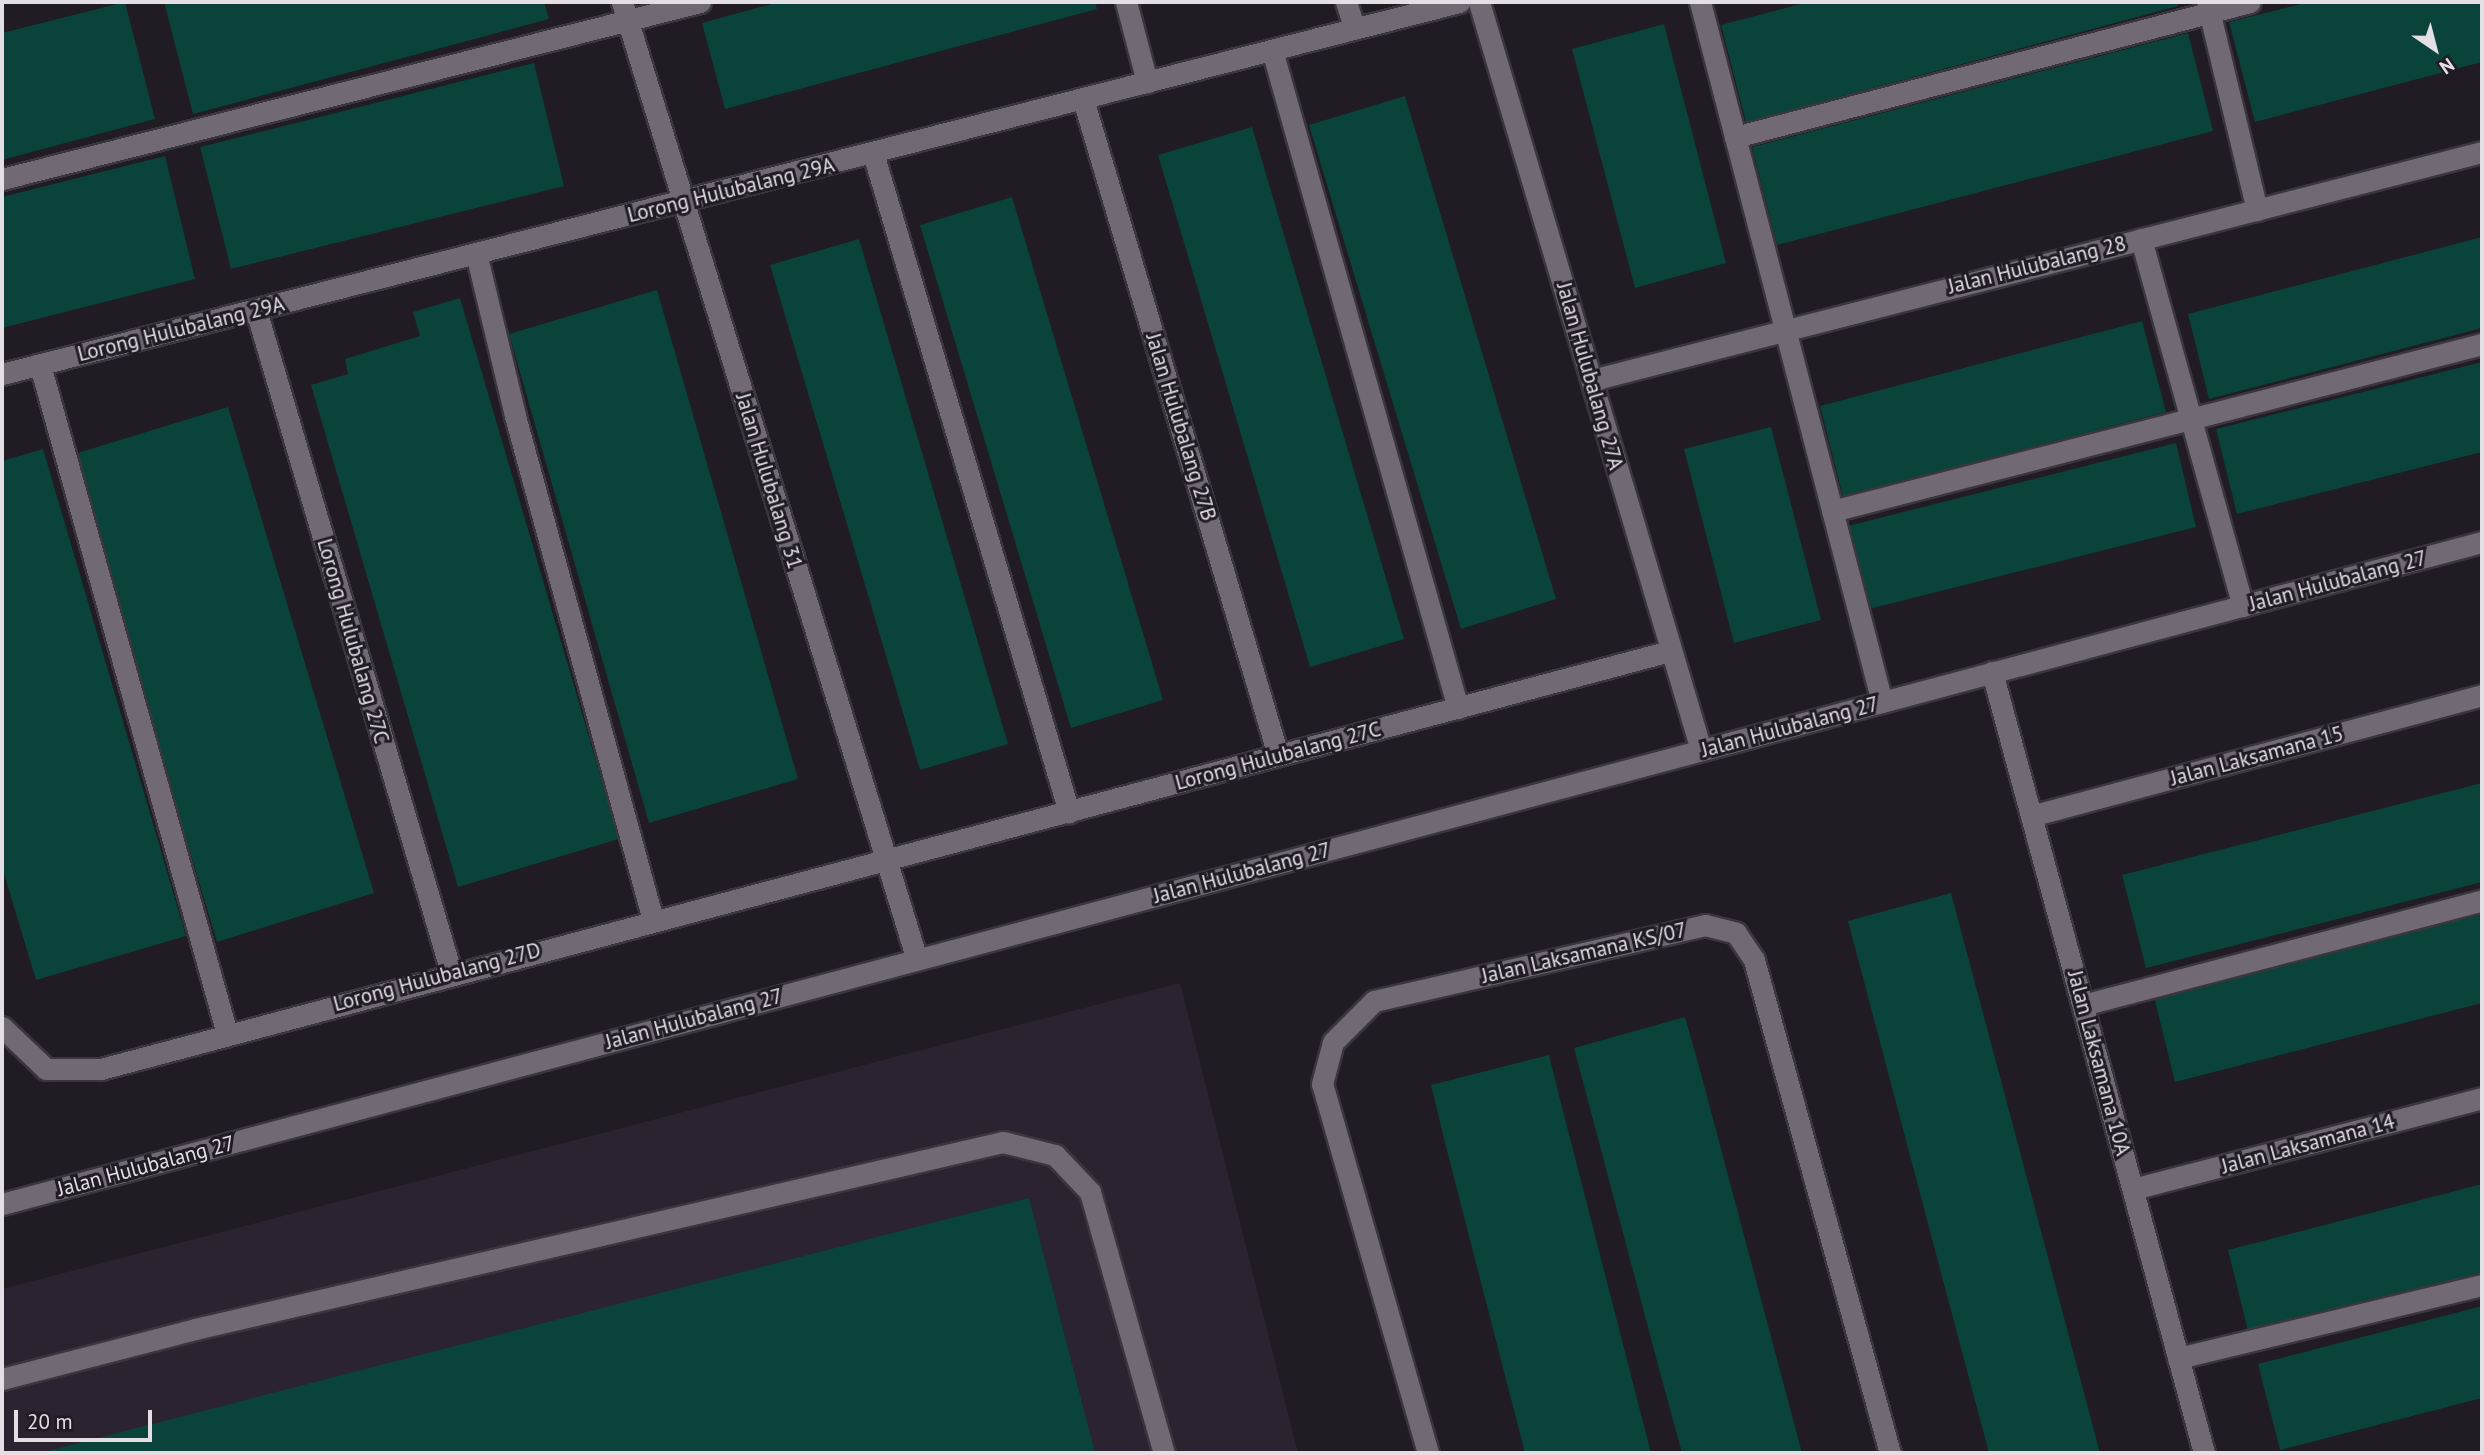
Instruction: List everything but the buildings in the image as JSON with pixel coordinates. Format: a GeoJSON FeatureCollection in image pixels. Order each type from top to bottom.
{"type":"FeatureCollection","features":[{"type":"Feature","properties":{"kind":"street"},"geometry":{"type":"LineString","coordinates":[[2,179],[625,11],[700,2]]}},
{"type":"Feature","properties":{"kind":"street"},"geometry":{"type":"LineString","coordinates":[[1126,2],[1147,82]]}},
{"type":"Feature","properties":{"kind":"street"},"geometry":{"type":"LineString","coordinates":[[1346,2],[1355,29]]}},
{"type":"Feature","properties":{"kind":"street","name":"Lorong Hulubalang 29A"},"geometry":{"type":"LineString","coordinates":[[2,374],[1459,2]]}},
{"type":"Feature","properties":{"kind":"street","name":"Jalan Hulubalang 27A"},"geometry":{"type":"LineString","coordinates":[[1479,2],[1701,750]]}},
{"type":"Feature","properties":{"kind":"street"},"geometry":{"type":"LineString","coordinates":[[1700,2],[1882,702]]}},
{"type":"Feature","properties":{"kind":"street"},"geometry":{"type":"LineString","coordinates":[[1735,136],[2208,7],[2250,2]]}},
{"type":"Feature","properties":{"kind":"street"},"geometry":{"type":"LineString","coordinates":[[2208,7],[2257,210]]}},
{"type":"Feature","properties":{"kind":"street","name":"Jalan Hulubalang 31"},"geometry":{"type":"LineString","coordinates":[[625,11],[917,960]]}},
{"type":"Feature","properties":{"kind":"street"},"geometry":{"type":"LineString","coordinates":[[1272,50],[1458,708]]}},
{"type":"Feature","properties":{"kind":"street","name":"Jalan Hulubalang 27B"},"geometry":{"type":"LineString","coordinates":[[1083,99],[1278,755]]}},
{"type":"Feature","properties":{"kind":"street","name":"Jalan Hulubalang 28"},"geometry":{"type":"LineString","coordinates":[[1592,380],[2482,152]]}},
{"type":"Feature","properties":{"kind":"street"},"geometry":{"type":"LineString","coordinates":[[873,153],[1069,812]]}},
{"type":"Feature","properties":{"kind":"street"},"geometry":{"type":"LineString","coordinates":[[2141,239],[2244,606]]}},
{"type":"Feature","properties":{"kind":"street"},"geometry":{"type":"LineString","coordinates":[[476,253],[519,429],[653,920]]}},
{"type":"Feature","properties":{"kind":"street","name":"Lorong Hulubalang 27C"},"geometry":{"type":"LineString","coordinates":[[256,310],[451,972]]}},
{"type":"Feature","properties":{"kind":"street"},"geometry":{"type":"LineString","coordinates":[[1832,511],[2482,344]]}},
{"type":"Feature","properties":{"kind":"street"},"geometry":{"type":"LineString","coordinates":[[40,365],[228,1034]]}},
{"type":"Feature","properties":{"kind":"street","name":"Jalan Hulubalang 27"},"geometry":{"type":"LineString","coordinates":[[2,1204],[2482,542]]}},
{"type":"Feature","properties":{"kind":"street","name":"Lorong Hulubalang 27C"},"geometry":{"type":"LineString","coordinates":[[886,860],[1670,651]]}},
{"type":"Feature","properties":{"kind":"street","name":"Jalan Laksamana 10A"},"geometry":{"type":"LineString","coordinates":[[1992,672],[2204,1453]]}},
{"type":"Feature","properties":{"kind":"street","name":"Jalan Laksamana 15"},"geometry":{"type":"LineString","coordinates":[[2031,816],[2482,695]]}},
{"type":"Feature","properties":{"kind":"street","name":"Lorong Hulubalang 27D"},"geometry":{"type":"LineString","coordinates":[[2,1027],[46,1069],[101,1069],[451,972],[886,860]]}},
{"type":"Feature","properties":{"kind":"street"},"geometry":{"type":"LineString","coordinates":[[2083,1005],[2482,900]]}},
{"type":"Feature","properties":{"kind":"street","name":"Jalan Laksamana KS/07"},"geometry":{"type":"LineString","coordinates":[[1428,1453],[1322,1084],[1333,1042],[1374,1001],[1705,925],[1736,933],[1754,960],[1890,1453]]}},
{"type":"Feature","properties":{"kind":"street","name":"Jalan Laksamana 14"},"geometry":{"type":"LineString","coordinates":[[2133,1189],[2482,1098]]}},
{"type":"Feature","properties":{"kind":"street"},"geometry":{"type":"LineString","coordinates":[[2,1379],[195,1329],[1003,1142],[1055,1155],[1090,1192],[1164,1453]]}},
{"type":"Feature","properties":{"kind":"street"},"geometry":{"type":"LineString","coordinates":[[2178,1358],[2482,1285]]}},
{"type":"Feature","properties":{"kind":"shaded area"},"geometry":{"type":"Polygon","coordinates":[[[1180,983],[1298,1453],[2,1453],[2,1289],[1180,983]]]}}]}
